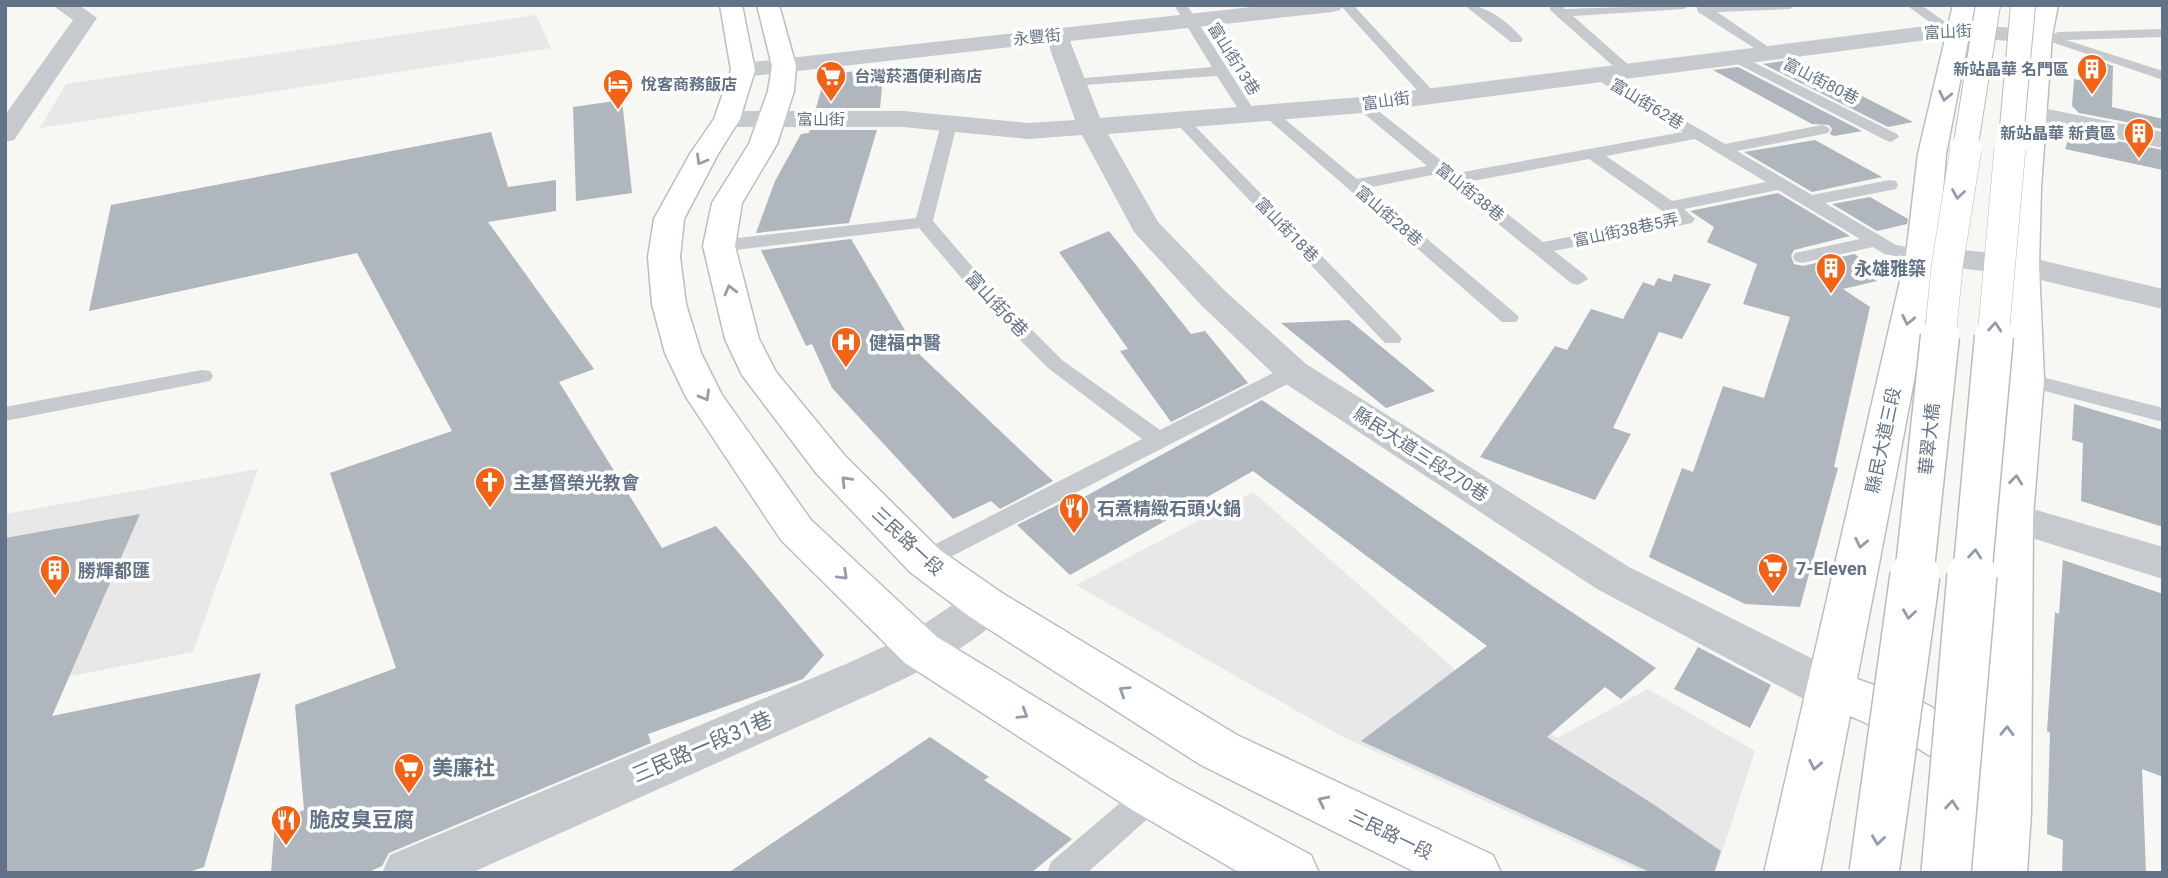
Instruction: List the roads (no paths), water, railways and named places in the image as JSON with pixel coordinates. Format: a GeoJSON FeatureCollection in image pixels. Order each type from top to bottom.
{"type":"FeatureCollection","features":[{"type":"Feature","properties":{"kind":"main road"},"geometry":{"type":"LineString","coordinates":[[731,5],[743,70],[727,119],[704,154],[669,219],[664,257],[669,304],[683,353],[704,397],[796,530],[921,650],[1152,795],[1291,873]]}},
{"type":"Feature","properties":{"kind":"main road","name":"三民路一段"},"geometry":{"type":"LineString","coordinates":[[768,5],[784,66],[781,91],[763,144],[727,203],[719,246],[742,339],[760,375],[831,465],[925,561],[986,605],[1219,750],[1473,873]]}},
{"type":"Feature","properties":{"kind":"main road"},"geometry":{"type":"LineString","coordinates":[[1999,873],[2005,813],[2012,517],[2026,379],[2023,266],[2037,16]]}},
{"type":"Feature","properties":{"kind":"main road"},"geometry":{"type":"LineString","coordinates":[[1946,873],[2037,16]]}},
{"type":"Feature","properties":{"kind":"main road","name":"縣民大道三段"},"geometry":{"type":"LineString","coordinates":[[1793,873],[1922,255],[1932,154],[1965,17]]}},
{"type":"Feature","properties":{"kind":"main road","name":"華翠大橋"},"geometry":{"type":"LineString","coordinates":[[1874,873],[1913,580],[1947,267],[1965,17]]}},
{"type":"Feature","properties":{"kind":"main road"},"geometry":{"type":"LineString","coordinates":[[683,353],[742,339]]}},
{"type":"Feature","properties":{"kind":"main road"},"geometry":{"type":"LineString","coordinates":[[1830,690],[1877,703],[1932,729],[1978,760],[2005,813]]}},
{"type":"Feature","properties":{"kind":"street"},"geometry":{"type":"LineString","coordinates":[[5,134],[86,18],[63,5]]}},
{"type":"Feature","properties":{"kind":"street","name":"永豐街"},"geometry":{"type":"LineString","coordinates":[[743,70],[1056,34],[1185,13],[1332,5]]}},
{"type":"Feature","properties":{"kind":"street","name":"富山街"},"geometry":{"type":"LineString","coordinates":[[727,119],[903,119],[1028,131],[1259,115],[1362,105],[1735,57],[1965,17],[2037,16]]}},
{"type":"Feature","properties":{"kind":"street","name":"縣民大道三段270巷"},"geometry":{"type":"LineString","coordinates":[[1056,34],[1090,126],[1145,226],[1213,298],[1293,372],[1613,578],[1830,690]]}},
{"type":"Feature","properties":{"kind":"street"},"geometry":{"type":"LineString","coordinates":[[2032,114],[2163,140]]}},
{"type":"Feature","properties":{"kind":"street"},"geometry":{"type":"LineString","coordinates":[[1922,255],[2023,266],[2163,299]]}},
{"type":"Feature","properties":{"kind":"street"},"geometry":{"type":"LineString","coordinates":[[2012,517],[2163,563]]}},
{"type":"Feature","properties":{"kind":"street","name":"三民路一段31巷"},"geometry":{"type":"LineString","coordinates":[[410,873],[863,677],[921,650],[986,605]]}},
{"type":"Feature","properties":{"kind":"lane"},"geometry":{"type":"LineString","coordinates":[[1346,5],[1429,95]]}},
{"type":"Feature","properties":{"kind":"lane"},"geometry":{"type":"LineString","coordinates":[[1470,5],[1490,17],[1516,39]]}},
{"type":"Feature","properties":{"kind":"lane"},"geometry":{"type":"LineString","coordinates":[[1558,9],[1684,5]]}},
{"type":"Feature","properties":{"kind":"lane"},"geometry":{"type":"LineString","coordinates":[[1701,7],[1790,5]]}},
{"type":"Feature","properties":{"kind":"lane"},"geometry":{"type":"LineString","coordinates":[[1912,5],[1965,17]]}},
{"type":"Feature","properties":{"kind":"lane"},"geometry":{"type":"LineString","coordinates":[[1701,7],[1768,52]]}},
{"type":"Feature","properties":{"kind":"lane"},"geometry":{"type":"LineString","coordinates":[[1558,9],[1626,70]]}},
{"type":"Feature","properties":{"kind":"lane","name":"富山街13巷"},"geometry":{"type":"LineString","coordinates":[[1185,13],[1222,71],[1259,115]]}},
{"type":"Feature","properties":{"kind":"lane"},"geometry":{"type":"LineString","coordinates":[[2037,16],[2163,35]]}},
{"type":"Feature","properties":{"kind":"lane"},"geometry":{"type":"LineString","coordinates":[[2037,16],[2163,76]]}},
{"type":"Feature","properties":{"kind":"lane","name":"富山街80巷"},"geometry":{"type":"LineString","coordinates":[[1735,57],[1891,137]]}},
{"type":"Feature","properties":{"kind":"lane"},"geometry":{"type":"LineString","coordinates":[[1073,82],[1222,71]]}},
{"type":"Feature","properties":{"kind":"lane","name":"富山街62巷"},"geometry":{"type":"LineString","coordinates":[[1598,74],[1876,241]]}},
{"type":"Feature","properties":{"kind":"lane","name":"富山街38巷"},"geometry":{"type":"LineString","coordinates":[[1362,105],[1578,279]]}},
{"type":"Feature","properties":{"kind":"lane","name":"富山街28巷"},"geometry":{"type":"LineString","coordinates":[[1259,115],[1354,185],[1508,318]]}},
{"type":"Feature","properties":{"kind":"lane","name":"富山街18巷"},"geometry":{"type":"LineString","coordinates":[[1182,121],[1392,339]]}},
{"type":"Feature","properties":{"kind":"lane"},"geometry":{"type":"LineString","coordinates":[[719,246],[924,222],[949,124]]}},
{"type":"Feature","properties":{"kind":"lane"},"geometry":{"type":"LineString","coordinates":[[1722,149],[1822,130]]}},
{"type":"Feature","properties":{"kind":"lane","name":"富山街62巷"},"geometry":{"type":"LineString","coordinates":[[1454,179],[1697,134]]}},
{"type":"Feature","properties":{"kind":"lane","name":"富山街38巷5弄"},"geometry":{"type":"LineString","coordinates":[[1539,248],[1686,219],[1593,154]]}},
{"type":"Feature","properties":{"kind":"lane"},"geometry":{"type":"LineString","coordinates":[[1354,185],[1440,168]]}},
{"type":"Feature","properties":{"kind":"lane"},"geometry":{"type":"LineString","coordinates":[[1669,207],[1781,184]]}},
{"type":"Feature","properties":{"kind":"lane"},"geometry":{"type":"LineString","coordinates":[[1809,201],[1890,185]]}},
{"type":"Feature","properties":{"kind":"lane","name":"富山街6巷"},"geometry":{"type":"LineString","coordinates":[[924,222],[987,296],[1055,364],[1157,439]]}},
{"type":"Feature","properties":{"kind":"lane"},"geometry":{"type":"LineString","coordinates":[[1802,257],[1876,241],[1891,250],[1922,255]]}},
{"type":"Feature","properties":{"kind":"lane"},"geometry":{"type":"LineString","coordinates":[[925,561],[1157,439],[1293,372]]}},
{"type":"Feature","properties":{"kind":"lane"},"geometry":{"type":"LineString","coordinates":[[5,414],[202,376]]}},
{"type":"Feature","properties":{"kind":"lane"},"geometry":{"type":"LineString","coordinates":[[2026,379],[2163,415]]}},
{"type":"Feature","properties":{"kind":"lane"},"geometry":{"type":"LineString","coordinates":[[1063,873],[1152,795]]}},
{"type":"Feature","properties":{"kind":"place","name":"新站晶華 名門區"},"geometry":{"type":"Point","coordinates":[2092,96]}},
{"type":"Feature","properties":{"kind":"place","name":"台灣菸酒便利商店"},"geometry":{"type":"Point","coordinates":[831,103]}},
{"type":"Feature","properties":{"kind":"place","name":"悅客商務飯店"},"geometry":{"type":"Point","coordinates":[618,111]}},
{"type":"Feature","properties":{"kind":"place","name":"新站晶華 新貴區"},"geometry":{"type":"Point","coordinates":[2139,160]}},
{"type":"Feature","properties":{"kind":"place","name":"永雄雅築"},"geometry":{"type":"Point","coordinates":[1831,295]}},
{"type":"Feature","properties":{"kind":"place","name":"健福中醫"},"geometry":{"type":"Point","coordinates":[846,369]}},
{"type":"Feature","properties":{"kind":"place","name":"主基督榮光教會"},"geometry":{"type":"Point","coordinates":[490,509]}},
{"type":"Feature","properties":{"kind":"place","name":"石煮精緻石頭火鍋"},"geometry":{"type":"Point","coordinates":[1074,535]}},
{"type":"Feature","properties":{"kind":"place","name":"7-Eleven"},"geometry":{"type":"Point","coordinates":[1773,595]}},
{"type":"Feature","properties":{"kind":"place","name":"勝輝都匯"},"geometry":{"type":"Point","coordinates":[55,597]}},
{"type":"Feature","properties":{"kind":"place","name":"美廉社"},"geometry":{"type":"Point","coordinates":[409,795]}},
{"type":"Feature","properties":{"kind":"place","name":"脆皮臭豆腐"},"geometry":{"type":"Point","coordinates":[286,847]}}]}
